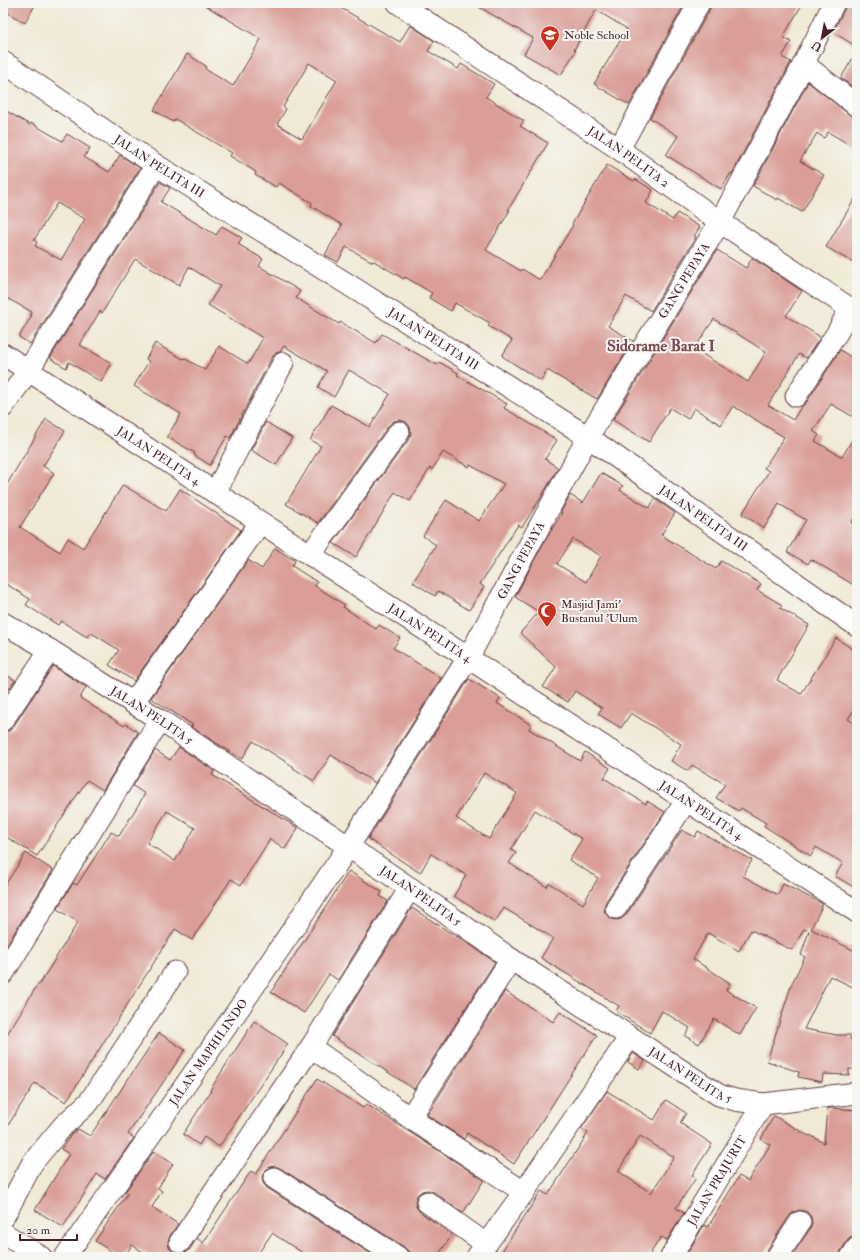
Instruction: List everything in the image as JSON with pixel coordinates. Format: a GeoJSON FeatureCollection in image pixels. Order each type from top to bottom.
{"type":"FeatureCollection","features":[{"type":"Feature","properties":{"kind":"street","name":"JALAN PELITA 2"},"geometry":{"type":"LineString","coordinates":[[398,3],[619,149],[720,222],[853,311]]}},
{"type":"Feature","properties":{"kind":"street"},"geometry":{"type":"LineString","coordinates":[[619,149],[699,3]]}},
{"type":"Feature","properties":{"kind":"street","name":"GANG PEPAYA"},"geometry":{"type":"LineString","coordinates":[[349,846],[468,658],[588,437],[720,222],[804,64],[834,3]]}},
{"type":"Feature","properties":{"kind":"street","name":"JALAN PELITA III"},"geometry":{"type":"LineString","coordinates":[[3,62],[156,165],[350,285],[588,437],[857,626]]}},
{"type":"Feature","properties":{"kind":"street"},"geometry":{"type":"LineString","coordinates":[[804,64],[857,106]]}},
{"type":"Feature","properties":{"kind":"street"},"geometry":{"type":"LineString","coordinates":[[3,407],[28,371],[156,165]]}},
{"type":"Feature","properties":{"kind":"street"},"geometry":{"type":"LineString","coordinates":[[796,396],[853,311]]}},
{"type":"Feature","properties":{"kind":"street","name":"JALAN PELITA 4"},"geometry":{"type":"LineString","coordinates":[[3,354],[857,912]]}},
{"type":"Feature","properties":{"kind":"street"},"geometry":{"type":"LineString","coordinates":[[215,493],[283,363]]}},
{"type":"Feature","properties":{"kind":"street"},"geometry":{"type":"LineString","coordinates":[[310,555],[399,432]]}},
{"type":"Feature","properties":{"kind":"street"},"geometry":{"type":"LineString","coordinates":[[133,703],[260,523]]}},
{"type":"Feature","properties":{"kind":"street","name":"JALAN PELITA 5"},"geometry":{"type":"LineString","coordinates":[[3,623],[50,650],[160,720],[349,846],[511,958],[719,1095],[735,1100],[762,1104],[857,1093]]}},
{"type":"Feature","properties":{"kind":"street"},"geometry":{"type":"LineString","coordinates":[[3,720],[50,650]]}},
{"type":"Feature","properties":{"kind":"street"},"geometry":{"type":"LineString","coordinates":[[3,974],[160,720]]}},
{"type":"Feature","properties":{"kind":"street"},"geometry":{"type":"LineString","coordinates":[[616,908],[686,801]]}},
{"type":"Feature","properties":{"kind":"street","name":"JALAN MAPHILINDO"},"geometry":{"type":"LineString","coordinates":[[66,1257],[349,846]]}},
{"type":"Feature","properties":{"kind":"street"},"geometry":{"type":"LineString","coordinates":[[180,1242],[311,1048],[410,888]]}},
{"type":"Feature","properties":{"kind":"street"},"geometry":{"type":"LineString","coordinates":[[410,1118],[511,958]]}},
{"type":"Feature","properties":{"kind":"street"},"geometry":{"type":"LineString","coordinates":[[3,1218],[33,1162],[63,1126],[89,1102],[175,972]]}},
{"type":"Feature","properties":{"kind":"street"},"geometry":{"type":"LineString","coordinates":[[427,1202],[481,1250],[524,1192],[630,1037]]}},
{"type":"Feature","properties":{"kind":"street"},"geometry":{"type":"LineString","coordinates":[[311,1048],[410,1118],[524,1192]]}},
{"type":"Feature","properties":{"kind":"street","name":"JALAN PRAJURIT"},"geometry":{"type":"LineString","coordinates":[[674,1256],[762,1104]]}},
{"type":"Feature","properties":{"kind":"street"},"geometry":{"type":"LineString","coordinates":[[274,1178],[398,1257]]}},
{"type":"Feature","properties":{"kind":"street"},"geometry":{"type":"LineString","coordinates":[[777,1257],[800,1222]]}},
{"type":"Feature","properties":{"kind":"street"},"geometry":{"type":"LineString","coordinates":[[5,1239],[41,1257]]}},
{"type":"Feature","properties":{"kind":"street"},"geometry":{"type":"LineString","coordinates":[[851,1257],[857,1248]]}},
{"type":"Feature","properties":{"kind":"building"},"geometry":{"type":"Polygon","coordinates":[[[3,3],[36,3],[25,23],[3,10],[3,3]]]}},
{"type":"Feature","properties":{"kind":"building"},"geometry":{"type":"Polygon","coordinates":[[[201,3],[332,3],[400,42],[410,25],[434,41],[428,51],[458,69],[461,64],[494,84],[486,97],[524,121],[520,126],[548,143],[486,250],[521,271],[522,269],[540,280],[607,165],[653,190],[646,203],[673,220],[677,213],[700,227],[694,236],[696,237],[651,311],[626,296],[608,326],[633,341],[597,399],[547,370],[541,381],[502,356],[512,340],[488,326],[490,323],[455,303],[451,311],[429,298],[432,293],[405,277],[404,279],[374,261],[373,262],[346,247],[338,262],[325,255],[342,225],[311,206],[312,203],[279,183],[276,187],[255,175],[256,172],[230,156],[232,153],[175,119],[173,122],[154,110],[187,54],[206,66],[205,69],[233,86],[261,39],[201,3]],[[309,63],[283,107],[286,109],[277,124],[302,139],[337,80],[309,63]]]}},
{"type":"Feature","properties":{"kind":"building"},"geometry":{"type":"Polygon","coordinates":[[[472,3],[685,3],[629,105],[594,84],[627,29],[596,10],[574,50],[576,50],[561,75],[524,54],[533,38],[472,3]]]}},
{"type":"Feature","properties":{"kind":"building"},"geometry":{"type":"Polygon","coordinates":[[[711,3],[803,3],[783,37],[791,42],[782,57],[791,62],[732,174],[731,173],[721,189],[666,155],[678,136],[650,118],[710,9],[711,3]]]}},
{"type":"Feature","properties":{"kind":"building"},"geometry":{"type":"Polygon","coordinates":[[[846,3],[857,3],[857,47],[833,32],[846,3]]]}},
{"type":"Feature","properties":{"kind":"building"},"geometry":{"type":"Polygon","coordinates":[[[857,51],[857,82],[854,88],[841,78],[857,51]]]}},
{"type":"Feature","properties":{"kind":"building"},"geometry":{"type":"Polygon","coordinates":[[[808,82],[850,115],[857,118],[857,149],[828,132],[824,138],[817,133],[800,161],[824,175],[802,212],[753,186],[808,82]]]}},
{"type":"Feature","properties":{"kind":"building"},"geometry":{"type":"Polygon","coordinates":[[[3,109],[62,141],[67,134],[90,148],[84,157],[109,172],[120,155],[140,168],[30,344],[19,337],[32,315],[30,315],[32,312],[3,296],[3,109]],[[57,203],[34,240],[37,242],[35,246],[61,260],[85,219],[57,203]]]}},
{"type":"Feature","properties":{"kind":"building"},"geometry":{"type":"Polygon","coordinates":[[[160,182],[170,188],[161,202],[216,235],[222,226],[242,238],[238,244],[263,259],[259,266],[300,291],[296,298],[339,324],[340,322],[376,343],[382,334],[437,365],[439,362],[458,373],[457,375],[507,404],[504,408],[557,440],[545,459],[558,468],[522,527],[518,525],[480,584],[484,587],[469,610],[438,591],[435,596],[413,582],[436,545],[423,536],[446,500],[479,521],[504,484],[470,465],[469,467],[443,452],[432,470],[430,468],[410,501],[395,492],[356,557],[333,543],[409,439],[411,434],[410,427],[406,422],[400,420],[394,421],[389,425],[318,523],[286,504],[321,446],[310,440],[331,405],[370,427],[390,394],[349,370],[334,397],[318,387],[327,371],[284,346],[280,352],[276,353],[272,357],[230,438],[227,436],[210,465],[194,455],[195,453],[167,437],[181,414],[134,386],[149,361],[146,359],[155,343],[205,370],[219,346],[248,364],[263,338],[208,305],[220,286],[189,267],[179,285],[135,259],[102,313],[100,311],[80,345],[112,363],[101,382],[69,362],[66,368],[50,358],[160,182]]]}},
{"type":"Feature","properties":{"kind":"building"},"geometry":{"type":"Polygon","coordinates":[[[857,195],[857,265],[826,247],[857,195]]]}},
{"type":"Feature","properties":{"kind":"building"},"geometry":{"type":"Polygon","coordinates":[[[717,250],[746,268],[752,258],[802,291],[786,316],[820,338],[806,358],[799,354],[768,405],[793,420],[801,407],[806,403],[840,350],[857,361],[857,419],[831,404],[813,431],[819,435],[815,441],[842,457],[857,432],[857,512],[851,523],[857,527],[857,587],[811,559],[808,564],[787,552],[806,520],[779,504],[764,528],[742,514],[769,471],[764,468],[784,437],[733,406],[721,425],[694,408],[688,419],[670,408],[649,442],[613,420],[717,250]],[[714,319],[694,349],[748,382],[766,352],[714,319]]]}},
{"type":"Feature","properties":{"kind":"building"},"geometry":{"type":"Polygon","coordinates":[[[46,419],[65,431],[43,466],[54,473],[20,527],[60,552],[68,538],[83,548],[123,485],[166,511],[180,489],[241,530],[134,681],[109,665],[119,650],[90,632],[87,637],[61,621],[58,625],[26,605],[30,599],[3,582],[3,491],[46,419]]]}},
{"type":"Feature","properties":{"kind":"building"},"geometry":{"type":"Polygon","coordinates":[[[266,422],[292,438],[276,465],[251,450],[266,422]]]}},
{"type":"Feature","properties":{"kind":"building"},"geometry":{"type":"Polygon","coordinates":[[[601,473],[623,486],[620,490],[649,508],[655,499],[675,513],[661,535],[716,569],[721,561],[761,584],[757,590],[782,605],[780,608],[809,625],[777,680],[801,694],[836,638],[857,652],[857,705],[848,719],[857,725],[857,889],[835,876],[843,863],[816,847],[811,856],[764,826],[766,823],[741,808],[739,811],[716,798],[725,784],[692,765],[688,771],[671,761],[681,744],[631,713],[621,728],[598,714],[602,708],[575,691],[568,702],[543,687],[556,667],[520,633],[539,612],[515,597],[543,544],[562,513],[561,512],[570,495],[583,503],[601,473]],[[573,539],[557,564],[586,582],[601,556],[573,539]]]}},
{"type":"Feature","properties":{"kind":"building"},"geometry":{"type":"Polygon","coordinates":[[[275,548],[295,561],[292,566],[317,582],[315,586],[345,605],[343,607],[376,629],[379,625],[400,638],[393,648],[441,678],[375,783],[331,755],[314,781],[253,741],[242,759],[191,727],[193,725],[151,698],[248,560],[262,569],[275,548]]]}},
{"type":"Feature","properties":{"kind":"building"},"geometry":{"type":"Polygon","coordinates":[[[53,666],[86,687],[80,698],[124,726],[126,724],[138,732],[103,790],[87,780],[37,856],[3,835],[3,732],[9,731],[13,727],[53,666]]]}},
{"type":"Feature","properties":{"kind":"building"},"geometry":{"type":"Polygon","coordinates":[[[3,673],[15,680],[3,698],[3,673]]]}},
{"type":"Feature","properties":{"kind":"building"},"geometry":{"type":"Polygon","coordinates":[[[469,679],[500,698],[497,703],[531,725],[529,729],[580,761],[585,752],[610,768],[604,778],[646,804],[647,801],[665,812],[606,901],[604,907],[605,913],[610,918],[615,920],[621,919],[626,915],[682,830],[695,837],[698,831],[752,860],[743,876],[778,895],[783,884],[823,904],[811,929],[857,952],[857,989],[830,976],[804,1029],[837,1035],[850,1035],[850,1039],[857,1040],[857,1069],[849,1069],[849,1075],[823,1074],[822,1082],[798,1077],[799,1072],[767,1061],[792,983],[805,957],[801,955],[809,931],[804,929],[792,950],[751,930],[739,951],[708,933],[693,959],[730,983],[726,990],[756,1008],[740,1035],[714,1019],[699,1044],[685,1036],[690,1028],[662,1011],[650,1033],[616,1011],[619,1006],[541,958],[553,938],[504,908],[495,922],[454,896],[466,875],[431,854],[420,873],[368,839],[469,679]],[[484,773],[456,818],[489,839],[517,793],[484,773]],[[535,810],[511,850],[516,853],[509,863],[547,887],[549,883],[583,904],[598,878],[569,860],[582,839],[535,810]]]}},
{"type":"Feature","properties":{"kind":"building"},"geometry":{"type":"Polygon","coordinates":[[[179,747],[214,771],[212,775],[298,828],[285,849],[270,839],[241,885],[231,879],[192,940],[175,929],[66,1102],[35,1083],[3,1133],[3,1041],[78,922],[57,909],[73,883],[77,885],[111,832],[119,836],[145,794],[133,786],[155,750],[170,760],[179,747]],[[167,811],[147,843],[175,861],[195,828],[167,811]]]}},
{"type":"Feature","properties":{"kind":"building"},"geometry":{"type":"Polygon","coordinates":[[[26,853],[53,870],[3,951],[3,888],[26,853]]]}},
{"type":"Feature","properties":{"kind":"building"},"geometry":{"type":"Polygon","coordinates":[[[349,871],[382,892],[380,896],[388,901],[338,980],[329,974],[304,1013],[271,992],[349,871]]]}},
{"type":"Feature","properties":{"kind":"building"},"geometry":{"type":"Polygon","coordinates":[[[412,908],[495,962],[414,1089],[332,1036],[412,908]]]}},
{"type":"Feature","properties":{"kind":"building"},"geometry":{"type":"Polygon","coordinates":[[[505,991],[553,1022],[560,1012],[597,1035],[514,1164],[467,1133],[464,1139],[427,1115],[505,991]]]}},
{"type":"Feature","properties":{"kind":"building"},"geometry":{"type":"Polygon","coordinates":[[[254,1021],[288,1044],[219,1147],[204,1137],[199,1145],[183,1134],[254,1021]]]}},
{"type":"Feature","properties":{"kind":"building"},"geometry":{"type":"Polygon","coordinates":[[[159,1033],[185,1050],[128,1134],[134,1138],[105,1179],[97,1174],[63,1227],[35,1210],[69,1154],[61,1149],[72,1134],[78,1129],[90,1136],[159,1033]]]}},
{"type":"Feature","properties":{"kind":"building"},"geometry":{"type":"Polygon","coordinates":[[[633,1053],[645,1061],[639,1069],[628,1062],[633,1053]]]}},
{"type":"Feature","properties":{"kind":"building"},"geometry":{"type":"Polygon","coordinates":[[[317,1079],[363,1108],[366,1104],[484,1180],[463,1213],[429,1190],[422,1191],[417,1195],[415,1200],[416,1207],[420,1212],[452,1235],[437,1257],[410,1257],[408,1251],[404,1247],[275,1166],[269,1167],[264,1172],[262,1177],[263,1183],[267,1188],[376,1257],[309,1257],[272,1233],[256,1257],[151,1257],[132,1245],[124,1257],[120,1257],[95,1241],[128,1193],[125,1192],[154,1151],[173,1164],[158,1188],[162,1191],[152,1207],[178,1224],[170,1236],[168,1242],[169,1248],[180,1254],[186,1253],[197,1238],[203,1243],[251,1171],[256,1174],[317,1079]]]}},
{"type":"Feature","properties":{"kind":"building"},"geometry":{"type":"Polygon","coordinates":[[[607,1091],[654,1120],[666,1100],[686,1113],[680,1123],[712,1144],[692,1175],[696,1178],[676,1208],[684,1213],[667,1240],[661,1237],[648,1257],[498,1257],[541,1191],[548,1195],[588,1133],[581,1129],[607,1091]],[[640,1136],[618,1171],[651,1193],[674,1157],[640,1136]]]}},
{"type":"Feature","properties":{"kind":"building"},"geometry":{"type":"Polygon","coordinates":[[[827,1109],[857,1110],[857,1236],[851,1237],[847,1241],[839,1257],[799,1257],[793,1254],[810,1229],[812,1223],[811,1217],[807,1212],[800,1210],[790,1215],[767,1250],[765,1257],[695,1257],[688,1252],[704,1225],[708,1227],[739,1176],[748,1181],[770,1145],[761,1139],[774,1116],[824,1143],[827,1109]]]}},
{"type":"Feature","properties":{"kind":"place","name":"Noble School"},"geometry":{"type":"Point","coordinates":[550,52]}},
{"type":"Feature","properties":{"kind":"place","name":"Masjid Jami' Bustanul 'Ulum"},"geometry":{"type":"Point","coordinates":[547,628]}},
{"type":"Feature","properties":{"kind":"district","name":"Sidorame Barat I"},"geometry":{"type":"Point","coordinates":[661,345]}}]}
